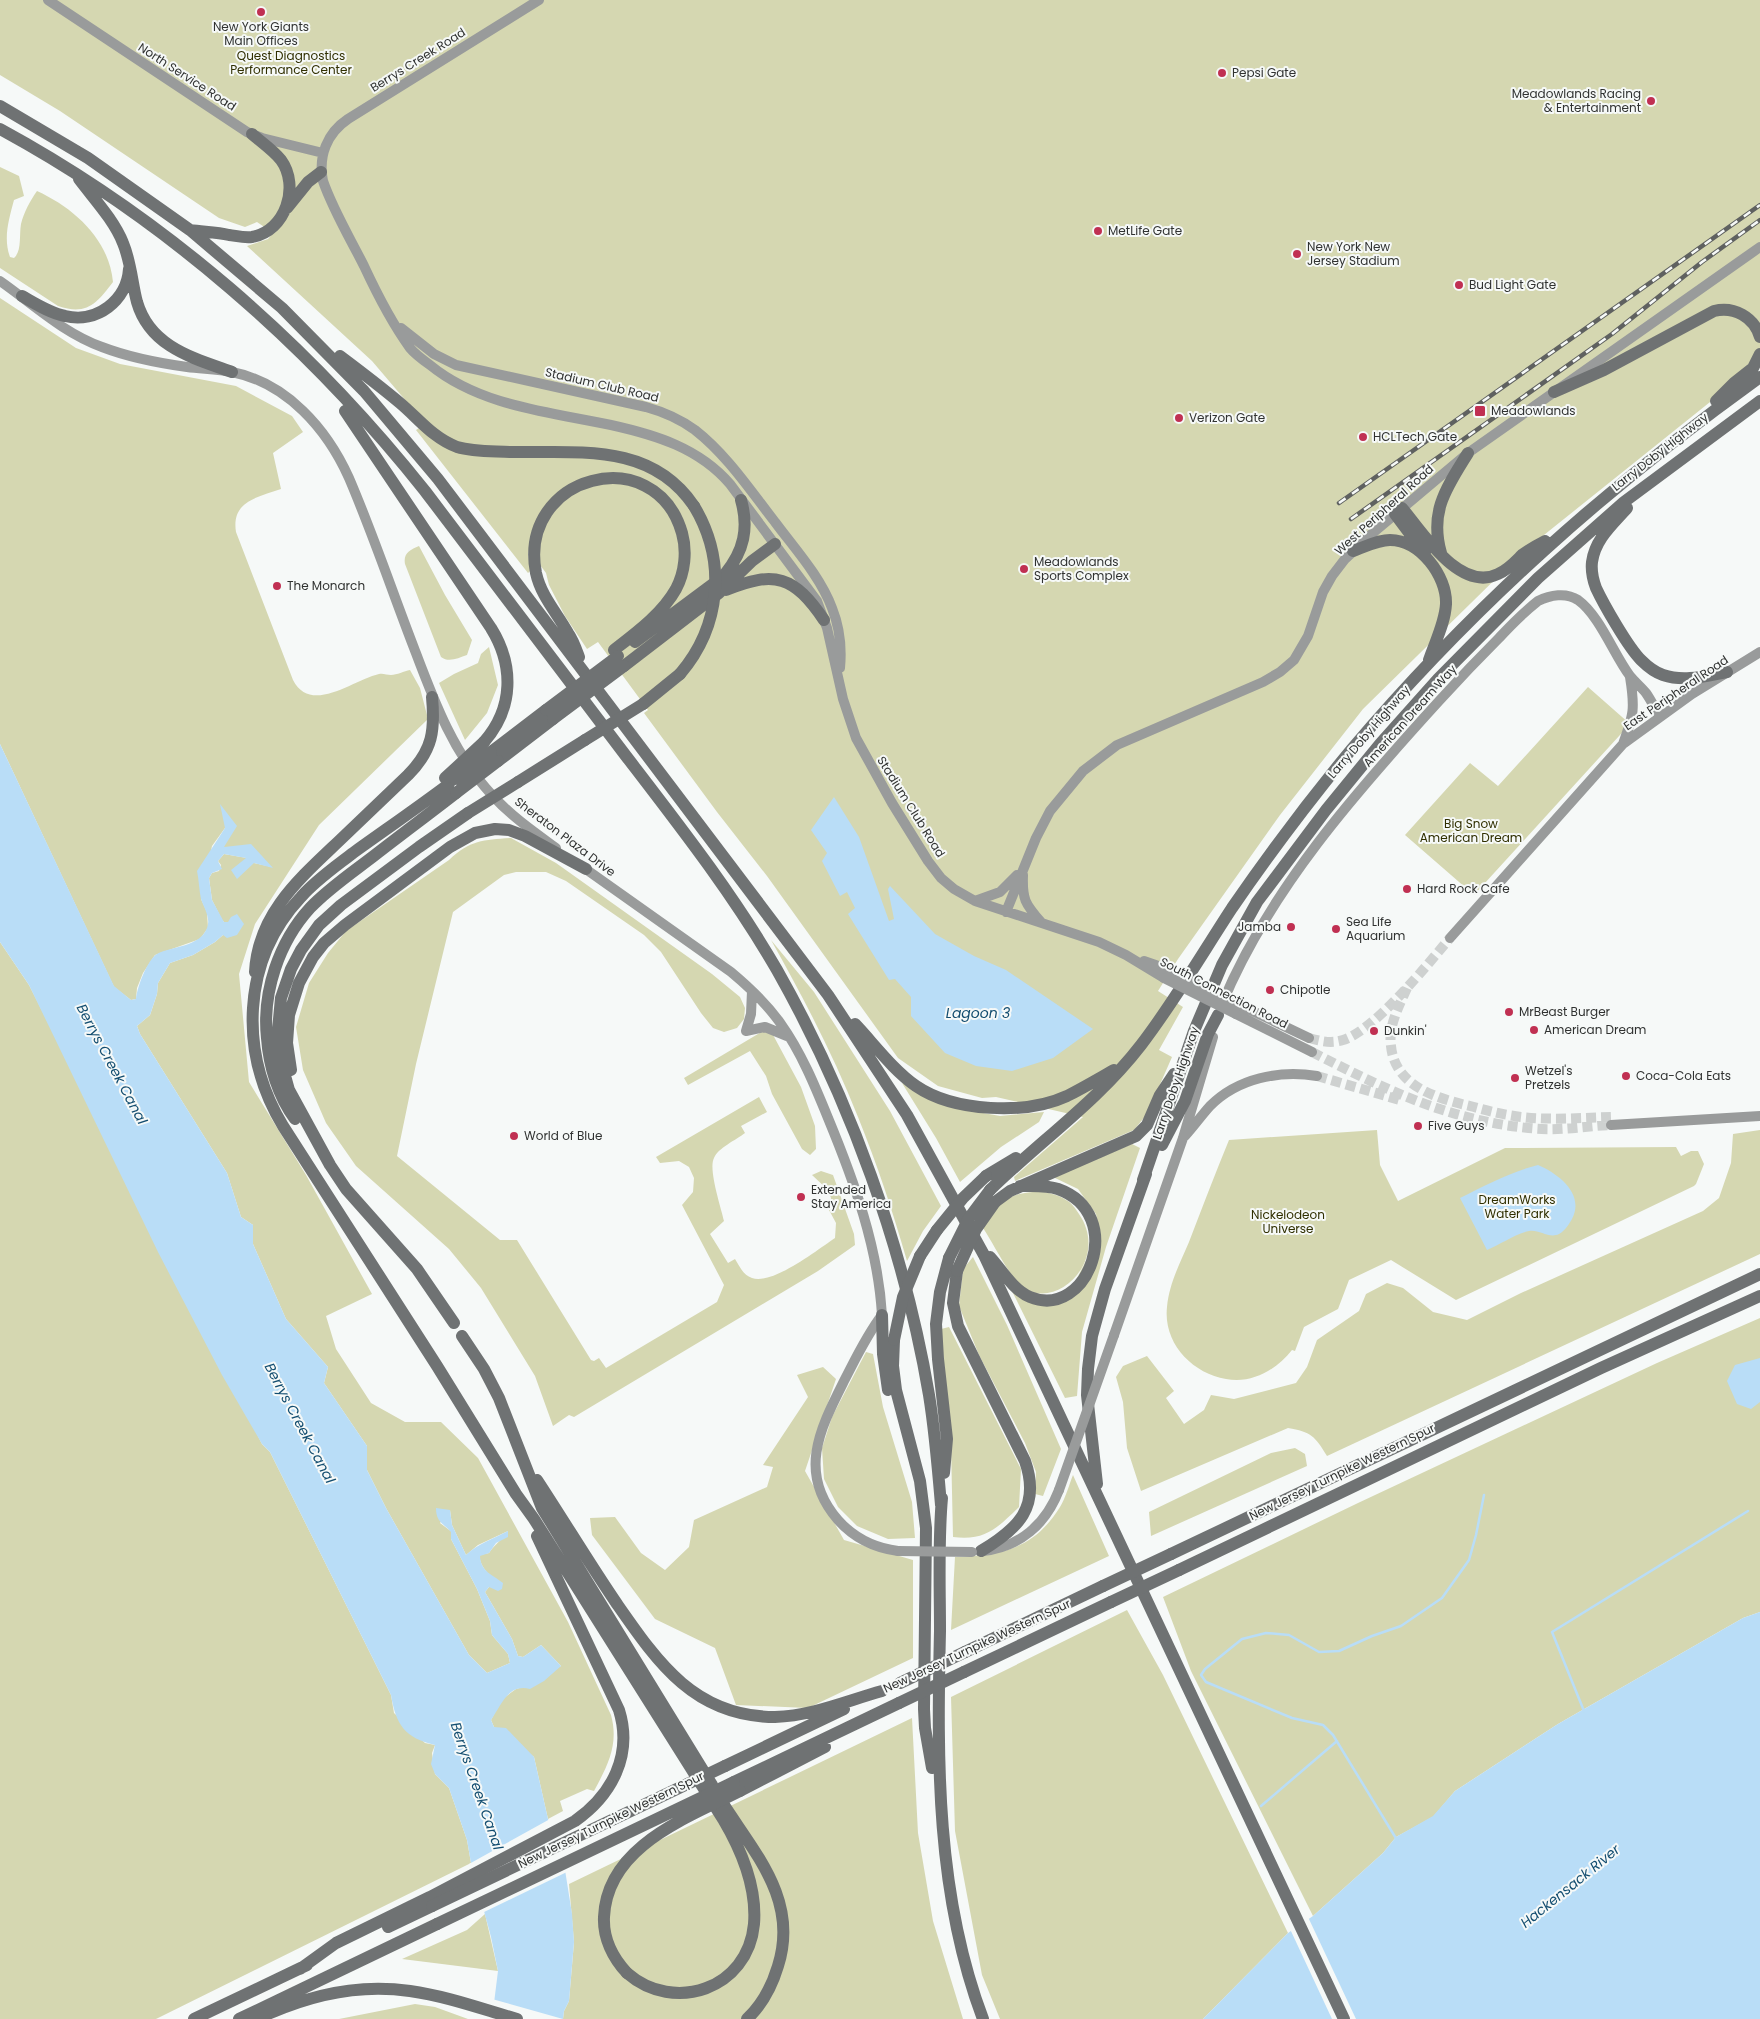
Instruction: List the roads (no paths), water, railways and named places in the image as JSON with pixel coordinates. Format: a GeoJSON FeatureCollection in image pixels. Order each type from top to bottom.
{"type":"FeatureCollection","features":[{"type":"Feature","properties":{"kind":"highway"},"geometry":{"type":"LineString","coordinates":[[0,106],[88,158],[190,230],[299,324],[402,404],[431,432],[453,445],[483,451],[595,454],[630,458],[654,468],[682,490],[694,506],[705,526],[713,551],[716,577],[712,613],[704,637],[680,674],[643,704],[468,813],[334,911],[310,937],[290,969],[281,998],[278,1019],[281,1061],[289,1090],[330,1165]]}},
{"type":"Feature","properties":{"kind":"highway"},"geometry":{"type":"LineString","coordinates":[[0,129],[75,173],[136,214],[204,266],[276,330],[325,379],[413,476],[661,802],[745,918],[789,992],[828,1069],[870,1176],[896,1257],[918,1340],[929,1397],[941,1505]]}},
{"type":"Feature","properties":{"kind":"highway"},"geometry":{"type":"LineString","coordinates":[[252,134],[277,156],[286,170],[289,187],[285,211]]}},
{"type":"Feature","properties":{"kind":"highway"},"geometry":{"type":"LineString","coordinates":[[190,230],[240,237],[254,237],[272,227],[308,182],[321,172]]}},
{"type":"Feature","properties":{"kind":"highway"},"geometry":{"type":"LineString","coordinates":[[75,173],[120,235],[140,309],[145,320],[159,338],[182,354],[232,372]]}},
{"type":"Feature","properties":{"kind":"highway"},"geometry":{"type":"LineString","coordinates":[[22,296],[50,311],[67,317],[82,318],[96,315],[108,308],[122,292],[128,275],[128,261]]}},
{"type":"Feature","properties":{"kind":"highway"},"geometry":{"type":"LineString","coordinates":[[1554,392],[1604,370],[1714,311],[1724,310],[1740,313],[1754,324],[1760,336]]}},
{"type":"Feature","properties":{"kind":"highway"},"geometry":{"type":"LineString","coordinates":[[299,324],[364,391],[414,449],[583,680],[828,995],[906,1115],[977,1241],[1099,1496],[1344,2019]]}},
{"type":"Feature","properties":{"kind":"highway"},"geometry":{"type":"LineString","coordinates":[[1695,424],[1734,383],[1753,368],[1760,354]]}},
{"type":"Feature","properties":{"kind":"highway","name":"Larry Doby Highway"},"geometry":{"type":"LineString","coordinates":[[1040,1145],[1086,1105],[1123,1066],[1151,1032],[1232,909],[1288,830],[1348,755],[1427,664],[1503,588],[1573,524],[1695,424],[1760,377]]}},
{"type":"Feature","properties":{"kind":"highway"},"geometry":{"type":"LineString","coordinates":[[253,1002],[258,975],[265,955],[275,933],[290,910],[321,878],[395,822],[450,785],[491,751],[506,697],[508,676],[504,655],[498,641],[325,379]]}},
{"type":"Feature","properties":{"kind":"highway","name":"Larry Doby Highway"},"geometry":{"type":"LineString","coordinates":[[1143,1180],[1210,991],[1242,927],[1282,867],[1343,788],[1405,715],[1491,624],[1581,539],[1624,502],[1760,401]]}},
{"type":"Feature","properties":{"kind":"highway"},"geometry":{"type":"LineString","coordinates":[[1441,553],[1436,528],[1440,504],[1446,489],[1468,453]]}},
{"type":"Feature","properties":{"kind":"highway"},"geometry":{"type":"LineString","coordinates":[[583,680],[569,634],[541,588],[536,573],[534,553],[539,527],[553,503],[577,485],[600,478],[617,478],[633,482],[655,492],[674,515],[681,530],[684,544],[684,565],[673,593],[619,657]]}},
{"type":"Feature","properties":{"kind":"highway"},"geometry":{"type":"LineString","coordinates":[[1648,486],[1598,544],[1592,567],[1596,588],[1636,654],[1650,668],[1664,675],[1679,679],[1727,672]]}},
{"type":"Feature","properties":{"kind":"highway"},"geometry":{"type":"LineString","coordinates":[[721,578],[738,556],[744,536],[746,522],[741,500]]}},
{"type":"Feature","properties":{"kind":"highway"},"geometry":{"type":"LineString","coordinates":[[1398,511],[1451,564],[1464,573],[1481,578],[1491,577],[1500,573],[1524,554],[1573,524]]}},
{"type":"Feature","properties":{"kind":"highway"},"geometry":{"type":"LineString","coordinates":[[1398,511],[1440,576],[1446,599],[1444,613],[1427,664]]}},
{"type":"Feature","properties":{"kind":"highway"},"geometry":{"type":"LineString","coordinates":[[1353,551],[1377,542],[1393,540],[1412,548],[1428,560]]}},
{"type":"Feature","properties":{"kind":"highway"},"geometry":{"type":"LineString","coordinates":[[550,715],[583,680],[719,593],[752,561],[775,544]]}},
{"type":"Feature","properties":{"kind":"highway"},"geometry":{"type":"LineString","coordinates":[[454,1323],[417,1269],[346,1189],[292,1115],[274,1075],[268,1048],[266,1022],[269,993],[274,972],[303,916],[318,900],[450,785],[491,751],[550,715],[619,657],[721,578],[752,561]]}},
{"type":"Feature","properties":{"kind":"highway"},"geometry":{"type":"LineString","coordinates":[[719,593],[758,579],[778,580],[791,584],[801,591],[824,620]]}},
{"type":"Feature","properties":{"kind":"highway"},"geometry":{"type":"LineString","coordinates":[[432,697],[434,721],[432,734],[425,753],[418,764],[300,878],[284,896],[275,911],[256,954],[252,1034],[260,1079],[272,1108],[333,1206],[447,1380],[516,1494],[534,1519],[723,1819],[740,1851],[751,1889],[754,1918],[750,1943],[741,1961],[722,1980],[700,1991],[675,1993],[649,1988],[627,1973],[612,1953],[604,1922],[607,1899],[619,1872],[633,1855],[651,1839],[684,1820],[737,1786]]}},
{"type":"Feature","properties":{"kind":"highway"},"geometry":{"type":"LineString","coordinates":[[330,1165],[296,1089],[288,1051],[288,1024],[293,999],[305,970],[319,950],[338,930],[352,919],[450,847],[475,833],[496,829],[515,832],[586,869]]}},
{"type":"Feature","properties":{"kind":"highway"},"geometry":{"type":"LineString","coordinates":[[828,995],[909,1081],[924,1091],[954,1102],[978,1106],[1006,1107],[1046,1102],[1067,1096],[1123,1066]]}},
{"type":"Feature","properties":{"kind":"highway"},"geometry":{"type":"LineString","coordinates":[[1099,1496],[1088,1409],[1088,1369],[1101,1301],[1143,1180],[1185,1101],[1208,1034],[1218,1015]]}},
{"type":"Feature","properties":{"kind":"highway"},"geometry":{"type":"LineString","coordinates":[[977,1552],[1000,1540],[1020,1521],[1028,1506],[1030,1485],[1024,1462],[958,1326],[953,1303],[957,1271],[993,1196],[1010,1191],[1126,1142],[1140,1133],[1150,1120],[1160,1095],[1185,1058]]}},
{"type":"Feature","properties":{"kind":"highway"},"geometry":{"type":"LineString","coordinates":[[942,1816],[925,1728],[925,1573],[927,1539],[923,1495],[898,1398],[894,1374],[894,1340],[903,1297],[920,1256],[937,1230],[963,1198],[986,1176],[1040,1145]]}},
{"type":"Feature","properties":{"kind":"highway"},"geometry":{"type":"LineString","coordinates":[[983,2019],[967,1971],[957,1930],[942,1816],[938,1728],[941,1505],[947,1439],[936,1324],[940,1292],[949,1258],[969,1218],[993,1196],[1040,1145]]}},
{"type":"Feature","properties":{"kind":"highway"},"geometry":{"type":"LineString","coordinates":[[977,1241],[1015,1286],[1029,1297],[1040,1300],[1057,1298],[1069,1292],[1082,1280],[1092,1264],[1096,1244],[1094,1230],[1085,1210],[1075,1199],[1058,1189],[1020,1186]]}},
{"type":"Feature","properties":{"kind":"highway","name":"New Jersey Turnpike Western Spur"},"geometry":{"type":"LineString","coordinates":[[194,2019],[300,1969],[431,1902],[725,1766],[1760,1274]]}},
{"type":"Feature","properties":{"kind":"highway","name":"New Jersey Turnpike Western Spur"},"geometry":{"type":"LineString","coordinates":[[238,2019],[437,1924],[737,1786],[899,1703],[1601,1368],[1760,1296]]}},
{"type":"Feature","properties":{"kind":"highway"},"geometry":{"type":"LineString","coordinates":[[882,1315],[883,1354],[887,1387],[918,1506],[925,1573]]}},
{"type":"Feature","properties":{"kind":"highway"},"geometry":{"type":"LineString","coordinates":[[462,1336],[494,1387],[542,1508],[551,1524],[775,1887],[783,1913],[782,1952],[769,1990],[747,2019]]}},
{"type":"Feature","properties":{"kind":"highway"},"geometry":{"type":"LineString","coordinates":[[525,1462],[589,1563],[643,1641],[667,1671],[698,1695],[731,1711],[747,1715],[774,1717],[806,1714],[882,1691]]}},
{"type":"Feature","properties":{"kind":"highway"},"geometry":{"type":"LineString","coordinates":[[431,1902],[575,1821],[594,1804],[614,1775],[621,1761],[625,1742],[620,1710],[516,1494]]}},
{"type":"Feature","properties":{"kind":"highway"},"geometry":{"type":"LineString","coordinates":[[257,2019],[296,2003],[351,1990],[392,1989],[441,1997],[517,2019]]}},
{"type":"Feature","properties":{"kind":"street","name":"North Service Road"},"geometry":{"type":"LineString","coordinates":[[48,0],[252,134],[323,153]]}},
{"type":"Feature","properties":{"kind":"street","name":"Berrys Creek Road"},"geometry":{"type":"LineString","coordinates":[[323,153],[329,138],[345,121],[539,0]]}},
{"type":"Feature","properties":{"kind":"street","name":"Stadium Club Road"},"geometry":{"type":"LineString","coordinates":[[323,153],[321,172],[329,196],[378,294],[411,349],[418,356],[442,375],[469,390],[497,400],[640,431],[663,439],[686,449],[724,477],[811,592],[824,620],[845,705],[856,738],[892,803],[937,873],[954,889],[976,901],[1006,912]]}},
{"type":"Feature","properties":{"kind":"street","name":"West Peripheral Road"},"geometry":{"type":"LineString","coordinates":[[1006,912],[1023,869],[1050,811],[1084,771],[1117,745],[1138,734],[1269,679],[1286,668],[1305,642],[1327,584],[1353,551],[1398,511],[1468,453],[1760,247]]}},
{"type":"Feature","properties":{"kind":"street","name":"Sheraton Plaza Drive"},"geometry":{"type":"LineString","coordinates":[[0,281],[64,328],[101,347],[130,356],[170,364],[232,372],[257,380],[288,399],[315,423],[332,446],[352,484],[432,697],[452,740],[491,795],[527,827],[730,972],[772,1012],[789,1036],[821,1102],[850,1175],[875,1257],[880,1282],[882,1315]]}},
{"type":"Feature","properties":{"kind":"street","name":"Stadium Club Road"},"geometry":{"type":"LineString","coordinates":[[396,325],[434,354],[456,365],[652,409],[680,420],[702,436],[738,474],[822,586],[832,608],[842,647],[839,678]]}},
{"type":"Feature","properties":{"kind":"street","name":"American Dream Way"},"geometry":{"type":"LineString","coordinates":[[882,1315],[867,1335],[822,1424],[816,1448],[818,1482],[823,1497],[841,1524],[855,1536],[870,1544],[898,1551],[977,1552],[1011,1544],[1031,1532],[1047,1515],[1059,1490],[1183,1138],[1218,1015],[1240,964],[1268,914],[1333,825],[1434,706],[1534,604],[1542,599],[1557,595],[1568,596],[1577,600],[1594,618],[1630,676],[1647,695],[1660,716]]}},
{"type":"Feature","properties":{"kind":"street","name":"East Peripheral Road"},"geometry":{"type":"LineString","coordinates":[[1450,938],[1623,744],[1660,716],[1760,652]]}},
{"type":"Feature","properties":{"kind":"street"},"geometry":{"type":"LineString","coordinates":[[1623,744],[1632,720],[1634,704],[1630,676]]}},
{"type":"Feature","properties":{"kind":"street"},"geometry":{"type":"LineString","coordinates":[[976,901],[1004,890],[1023,869]]}},
{"type":"Feature","properties":{"kind":"street"},"geometry":{"type":"LineString","coordinates":[[1023,869],[1024,898],[1029,908],[1041,922]]}},
{"type":"Feature","properties":{"kind":"street","name":"South Connection Road"},"geometry":{"type":"LineString","coordinates":[[1006,912],[1086,936],[1238,1009],[1312,1052]]}},
{"type":"Feature","properties":{"kind":"street"},"geometry":{"type":"LineString","coordinates":[[752,991],[751,1014],[746,1031],[765,1027],[789,1036]]}},
{"type":"Feature","properties":{"kind":"street","name":"South Connection Road"},"geometry":{"type":"LineString","coordinates":[[1238,1009],[1309,1038]]}},
{"type":"Feature","properties":{"kind":"street"},"geometry":{"type":"LineString","coordinates":[[1183,1138],[1211,1106],[1237,1087],[1278,1074],[1317,1076]]}},
{"type":"Feature","properties":{"kind":"street"},"geometry":{"type":"LineString","coordinates":[[1611,1121],[1623,1123],[1760,1116]]}},
{"type":"Feature","properties":{"kind":"water","name":"Berrys Creek Canal"},"geometry":{"type":"Polygon","coordinates":[[[0,744],[114,986],[131,1000],[136,999],[143,975],[153,957],[163,951],[198,939],[207,928],[208,917],[201,899],[197,871],[225,828],[220,804],[237,826],[224,847],[251,844],[273,868],[254,863],[237,879],[231,870],[246,858],[224,854],[218,861],[222,869],[212,873],[209,878],[212,900],[224,922],[228,922],[231,917],[237,914],[244,924],[237,935],[227,938],[223,935],[193,955],[170,963],[158,983],[157,994],[150,1015],[137,1026],[140,1034],[227,1173],[241,1217],[253,1225],[253,1244],[286,1319],[328,1367],[324,1383],[367,1446],[367,1470],[386,1508],[469,1655],[487,1673],[510,1663],[508,1654],[492,1635],[490,1621],[477,1589],[451,1539],[451,1532],[440,1522],[436,1508],[450,1510],[452,1525],[466,1555],[481,1544],[508,1531],[508,1537],[496,1543],[489,1553],[480,1556],[482,1566],[503,1583],[502,1589],[498,1591],[489,1587],[485,1592],[512,1639],[518,1656],[523,1657],[541,1645],[561,1666],[544,1681],[530,1689],[522,1688],[511,1692],[502,1702],[491,1720],[494,1727],[506,1728],[534,1757],[548,1819],[562,1851],[572,1914],[574,1942],[569,2001],[564,2011],[563,2019],[488,2019],[494,2003],[498,1971],[467,1840],[449,1788],[435,1774],[431,1764],[435,1745],[409,1734],[399,1722],[391,1695],[270,1452],[262,1444],[222,1375],[158,1252],[29,985],[0,942],[0,744]]]}},
{"type":"Feature","properties":{"kind":"water","name":"Lagoon 3"},"geometry":{"type":"Polygon","coordinates":[[[834,797],[859,837],[889,921],[894,919],[888,889],[890,886],[935,934],[974,956],[1006,970],[1093,1029],[1053,1058],[1012,1071],[976,1066],[945,1053],[911,1016],[911,997],[895,979],[889,980],[848,914],[855,908],[847,892],[840,896],[822,861],[827,853],[811,830],[834,797]]]}},
{"type":"Feature","properties":{"kind":"water"},"geometry":{"type":"Polygon","coordinates":[[[1538,1165],[1554,1174],[1568,1186],[1575,1201],[1575,1210],[1571,1221],[1559,1234],[1552,1235],[1536,1231],[1524,1232],[1487,1250],[1460,1198],[1508,1175],[1538,1165]]]}},
{"type":"Feature","properties":{"kind":"water"},"geometry":{"type":"Polygon","coordinates":[[[1760,1358],[1760,1402],[1751,1409],[1737,1404],[1727,1381],[1735,1365],[1760,1358]]]}},
{"type":"Feature","properties":{"kind":"water","name":"Hackensack River"},"geometry":{"type":"Polygon","coordinates":[[[1760,1612],[1760,2019],[1203,2019],[1288,1933],[1313,1916],[1383,1853],[1396,1837],[1433,1816],[1455,1791],[1558,1724],[1743,1618],[1760,1612]]]}},
{"type":"Feature","properties":{"kind":"waterway"},"geometry":{"type":"LineString","coordinates":[[1397,1840],[1333,1735],[1323,1725],[1292,1718],[1206,1682],[1201,1675],[1205,1669],[1242,1639],[1266,1633],[1289,1635],[1319,1652],[1339,1651],[1372,1636],[1401,1626],[1442,1598],[1469,1560],[1484,1495]]}},
{"type":"Feature","properties":{"kind":"waterway"},"geometry":{"type":"LineString","coordinates":[[1584,1711],[1552,1632],[1748,1511]]}},
{"type":"Feature","properties":{"kind":"waterway"},"geometry":{"type":"LineString","coordinates":[[1261,1806],[1337,1741]]}},
{"type":"Feature","properties":{"kind":"tunnel"},"geometry":{"type":"LineString","coordinates":[[1309,1038],[1334,1042],[1356,1034],[1370,1024],[1400,995],[1450,938]]}},
{"type":"Feature","properties":{"kind":"tunnel"},"geometry":{"type":"LineString","coordinates":[[1407,988],[1398,1009],[1390,1039],[1394,1060],[1401,1072],[1410,1082],[1421,1089],[1461,1104],[1521,1117],[1559,1119],[1611,1117]]}},
{"type":"Feature","properties":{"kind":"tunnel"},"geometry":{"type":"LineString","coordinates":[[1312,1052],[1395,1092],[1451,1113],[1511,1126],[1542,1129],[1611,1125]]}},
{"type":"Feature","properties":{"kind":"tunnel"},"geometry":{"type":"LineString","coordinates":[[1317,1076],[1400,1100]]}},
{"type":"Feature","properties":{"kind":"railway"},"geometry":{"type":"LineString","coordinates":[[1339,503],[1760,205]]}},
{"type":"Feature","properties":{"kind":"railway"},"geometry":{"type":"LineString","coordinates":[[1351,519],[1612,334],[1702,262],[1760,220]]}},
{"type":"Feature","properties":{"kind":"place","name":"New York Giants Main Offices"},"geometry":{"type":"Point","coordinates":[261,12]}},
{"type":"Feature","properties":{"kind":"place","name":"Pepsi Gate"},"geometry":{"type":"Point","coordinates":[1222,73]}},
{"type":"Feature","properties":{"kind":"place","name":"Meadowlands Racing & Entertainment"},"geometry":{"type":"Point","coordinates":[1651,101]}},
{"type":"Feature","properties":{"kind":"place","name":"MetLife Gate"},"geometry":{"type":"Point","coordinates":[1098,231]}},
{"type":"Feature","properties":{"kind":"place","name":"New York New Jersey Stadium"},"geometry":{"type":"Point","coordinates":[1297,254]}},
{"type":"Feature","properties":{"kind":"place","name":"Bud Light Gate"},"geometry":{"type":"Point","coordinates":[1459,285]}},
{"type":"Feature","properties":{"kind":"place","name":"Meadowlands"},"geometry":{"type":"Point","coordinates":[1480,411]}},
{"type":"Feature","properties":{"kind":"place","name":"Verizon Gate"},"geometry":{"type":"Point","coordinates":[1179,418]}},
{"type":"Feature","properties":{"kind":"place","name":"HCLTech Gate"},"geometry":{"type":"Point","coordinates":[1363,437]}},
{"type":"Feature","properties":{"kind":"place","name":"Meadowlands Sports Complex"},"geometry":{"type":"Point","coordinates":[1024,569]}},
{"type":"Feature","properties":{"kind":"place","name":"The Monarch"},"geometry":{"type":"Point","coordinates":[277,586]}},
{"type":"Feature","properties":{"kind":"place","name":"Hard Rock Cafe"},"geometry":{"type":"Point","coordinates":[1407,889]}},
{"type":"Feature","properties":{"kind":"place","name":"Jamba"},"geometry":{"type":"Point","coordinates":[1291,927]}},
{"type":"Feature","properties":{"kind":"place","name":"Sea Life Aquarium"},"geometry":{"type":"Point","coordinates":[1336,929]}},
{"type":"Feature","properties":{"kind":"place","name":"Chipotle"},"geometry":{"type":"Point","coordinates":[1270,990]}},
{"type":"Feature","properties":{"kind":"place","name":"MrBeast Burger"},"geometry":{"type":"Point","coordinates":[1509,1012]}},
{"type":"Feature","properties":{"kind":"place","name":"American Dream"},"geometry":{"type":"Point","coordinates":[1534,1030]}},
{"type":"Feature","properties":{"kind":"place","name":"Dunkin'"},"geometry":{"type":"Point","coordinates":[1374,1031]}},
{"type":"Feature","properties":{"kind":"place","name":"Coca-Cola Eats"},"geometry":{"type":"Point","coordinates":[1626,1076]}},
{"type":"Feature","properties":{"kind":"place","name":"Wetzel's Pretzels"},"geometry":{"type":"Point","coordinates":[1515,1078]}},
{"type":"Feature","properties":{"kind":"place","name":"Five Guys"},"geometry":{"type":"Point","coordinates":[1418,1126]}},
{"type":"Feature","properties":{"kind":"place","name":"World of Blue"},"geometry":{"type":"Point","coordinates":[514,1136]}},
{"type":"Feature","properties":{"kind":"place","name":"Extended Stay America"},"geometry":{"type":"Point","coordinates":[801,1197]}},
{"type":"Feature","properties":{"kind":"park label","name":"Quest Diagnostics Performance Center"},"geometry":{"type":"Point","coordinates":[291,63]}},
{"type":"Feature","properties":{"kind":"park label","name":"Big Snow American Dream"},"geometry":{"type":"Point","coordinates":[1471,831]}},
{"type":"Feature","properties":{"kind":"park label","name":"DreamWorks Water Park"},"geometry":{"type":"Point","coordinates":[1517,1207]}},
{"type":"Feature","properties":{"kind":"park label","name":"Nickelodeon Universe"},"geometry":{"type":"Point","coordinates":[1288,1222]}}]}
